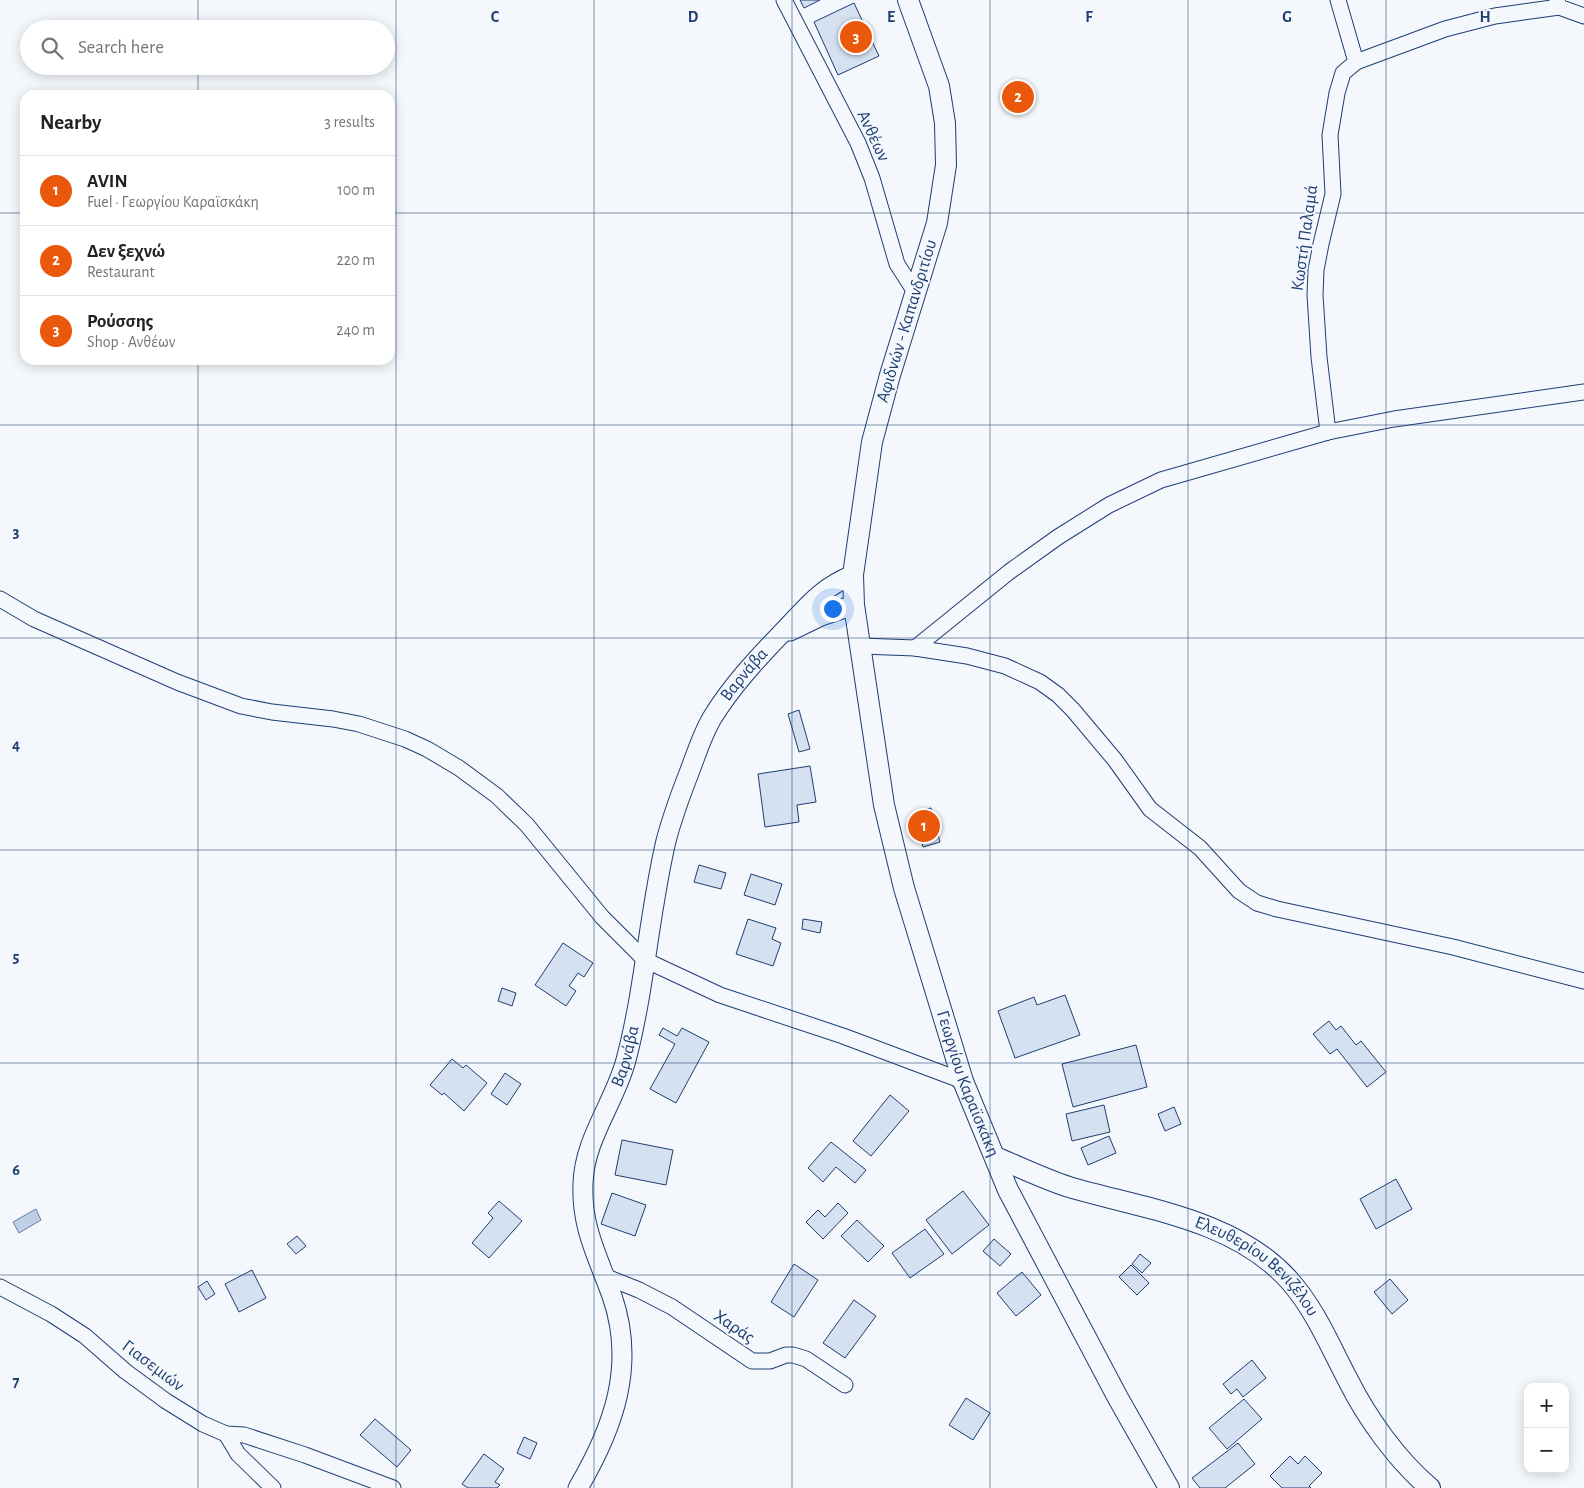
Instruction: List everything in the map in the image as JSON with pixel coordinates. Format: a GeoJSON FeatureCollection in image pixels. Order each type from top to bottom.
{"type":"FeatureCollection","features":[{"type":"Feature","properties":{"kind":"main road","name":"Αφιδνών - Καπανδριτίου"},"geometry":{"type":"LineString","coordinates":[[861,646],[854,605],[853,575],[872,442],[914,292],[937,223],[946,166],[945,123],[939,86],[908,0]]}},
{"type":"Feature","properties":{"kind":"main road","name":"Γεωργίου Καραϊσκάκη"},"geometry":{"type":"LineString","coordinates":[[861,646],[886,813],[904,888],[963,1081],[996,1157],[1008,1190],[1118,1398],[1169,1488]]}},
{"type":"Feature","properties":{"kind":"main road","name":"Ελευθερίου Βενιζέλου"},"geometry":{"type":"LineString","coordinates":[[996,1157],[1068,1186],[1202,1224],[1243,1243],[1269,1260],[1304,1299],[1318,1321],[1348,1382],[1375,1426],[1430,1488]]}},
{"type":"Feature","properties":{"kind":"street","name":"Ανθέων"},"geometry":{"type":"LineString","coordinates":[[784,0],[858,143],[872,178],[897,264],[914,292]]}},
{"type":"Feature","properties":{"kind":"street"},"geometry":{"type":"LineString","coordinates":[[1338,0],[1356,62],[1445,29],[1495,16],[1558,4],[1584,16]]}},
{"type":"Feature","properties":{"kind":"street","name":"Κωστή Παλαμά"},"geometry":{"type":"LineString","coordinates":[[1328,432],[1319,357],[1315,295],[1316,270],[1320,244],[1334,194],[1330,135],[1337,93],[1343,73],[1356,62]]}},
{"type":"Feature","properties":{"kind":"street"},"geometry":{"type":"LineString","coordinates":[[915,648],[1009,572],[1058,537],[1109,505],[1161,480],[1328,432],[1394,419],[1584,392]]}},
{"type":"Feature","properties":{"kind":"street","name":"Βαρνάβα"},"geometry":{"type":"LineString","coordinates":[[578,1488],[594,1461],[607,1430],[618,1396],[622,1371],[620,1322],[590,1242],[585,1221],[583,1182],[590,1146],[625,1064],[636,1020],[666,842],[675,809],[712,718],[745,672],[757,657],[825,589],[853,575]]}},
{"type":"Feature","properties":{"kind":"street"},"geometry":{"type":"LineString","coordinates":[[0,599],[34,619],[61,631],[177,682],[241,706],[272,712],[333,718],[359,724],[405,739],[427,749],[459,768],[497,796],[528,825],[602,917],[645,960],[720,995],[843,1036],[963,1081]]}},
{"type":"Feature","properties":{"kind":"street","name":"Βαρνάβα"},"geometry":{"type":"LineString","coordinates":[[778,637],[821,616],[854,605]]}},
{"type":"Feature","properties":{"kind":"street"},"geometry":{"type":"LineString","coordinates":[[861,646],[915,648],[967,656],[1005,666],[1023,673],[1046,686],[1073,710],[1115,760],[1150,809],[1200,848],[1239,891],[1257,903],[1453,947],[1584,981]]}},
{"type":"Feature","properties":{"kind":"street","name":"Χαράς"},"geometry":{"type":"LineString","coordinates":[[604,1276],[639,1290],[672,1307],[752,1361],[770,1361],[786,1355],[793,1355],[806,1359],[845,1385]]}},
{"type":"Feature","properties":{"kind":"street","name":"Γιασεμιών"},"geometry":{"type":"LineString","coordinates":[[0,1287],[51,1314],[85,1336],[125,1371],[166,1401],[203,1424],[226,1434],[244,1435],[305,1455],[393,1488]]}},
{"type":"Feature","properties":{"kind":"street"},"geometry":{"type":"LineString","coordinates":[[226,1434],[238,1454],[273,1488]]}},
{"type":"Feature","properties":{"kind":"water"},"geometry":{"type":"Polygon","coordinates":[[[36,1209],[41,1220],[19,1233],[13,1222],[36,1209]]]}},
{"type":"Feature","properties":{"kind":"building"},"geometry":{"type":"Polygon","coordinates":[[[800,0],[820,0],[804,8],[800,0]]]}},
{"type":"Feature","properties":{"kind":"building"},"geometry":{"type":"Polygon","coordinates":[[[854,3],[879,56],[838,75],[814,22],[854,3]]]}},
{"type":"Feature","properties":{"kind":"building"},"geometry":{"type":"Polygon","coordinates":[[[799,710],[810,749],[799,752],[788,714],[799,710]]]}},
{"type":"Feature","properties":{"kind":"building"},"geometry":{"type":"Polygon","coordinates":[[[810,766],[816,802],[797,805],[799,822],[765,827],[758,774],[810,766]]]}},
{"type":"Feature","properties":{"kind":"building"},"geometry":{"type":"Polygon","coordinates":[[[931,808],[940,842],[923,847],[914,812],[931,808]]]}},
{"type":"Feature","properties":{"kind":"building"},"geometry":{"type":"Polygon","coordinates":[[[699,865],[726,873],[721,889],[694,882],[699,865]]]}},
{"type":"Feature","properties":{"kind":"building"},"geometry":{"type":"Polygon","coordinates":[[[751,874],[782,884],[775,905],[744,895],[751,874]]]}},
{"type":"Feature","properties":{"kind":"building"},"geometry":{"type":"Polygon","coordinates":[[[748,919],[776,928],[772,939],[781,943],[773,966],[736,954],[748,919]]]}},
{"type":"Feature","properties":{"kind":"building"},"geometry":{"type":"Polygon","coordinates":[[[803,919],[822,922],[820,933],[802,929],[803,919]]]}},
{"type":"Feature","properties":{"kind":"building"},"geometry":{"type":"Polygon","coordinates":[[[563,943],[593,963],[584,977],[578,973],[569,986],[576,991],[566,1006],[535,985],[563,943]]]}},
{"type":"Feature","properties":{"kind":"building"},"geometry":{"type":"Polygon","coordinates":[[[502,988],[516,993],[512,1006],[498,1001],[502,988]]]}},
{"type":"Feature","properties":{"kind":"building"},"geometry":{"type":"Polygon","coordinates":[[[1065,995],[1080,1035],[1015,1058],[998,1011],[1034,997],[1037,1005],[1065,995]]]}},
{"type":"Feature","properties":{"kind":"building"},"geometry":{"type":"Polygon","coordinates":[[[1329,1021],[1336,1030],[1341,1026],[1356,1045],[1361,1041],[1386,1072],[1367,1087],[1337,1049],[1330,1054],[1313,1034],[1329,1021]]]}},
{"type":"Feature","properties":{"kind":"building"},"geometry":{"type":"Polygon","coordinates":[[[663,1028],[677,1036],[682,1028],[709,1042],[676,1103],[650,1089],[675,1044],[659,1035],[663,1028]]]}},
{"type":"Feature","properties":{"kind":"building"},"geometry":{"type":"Polygon","coordinates":[[[1136,1045],[1147,1087],[1073,1107],[1062,1064],[1136,1045]]]}},
{"type":"Feature","properties":{"kind":"building"},"geometry":{"type":"Polygon","coordinates":[[[452,1059],[463,1068],[466,1065],[487,1083],[464,1111],[444,1093],[442,1095],[430,1085],[452,1059]]]}},
{"type":"Feature","properties":{"kind":"building"},"geometry":{"type":"Polygon","coordinates":[[[505,1073],[521,1084],[507,1105],[491,1094],[505,1073]]]}},
{"type":"Feature","properties":{"kind":"building"},"geometry":{"type":"Polygon","coordinates":[[[890,1095],[909,1111],[871,1156],[853,1141],[890,1095]]]}},
{"type":"Feature","properties":{"kind":"building"},"geometry":{"type":"Polygon","coordinates":[[[1104,1105],[1110,1132],[1072,1141],[1066,1114],[1104,1105]]]}},
{"type":"Feature","properties":{"kind":"building"},"geometry":{"type":"Polygon","coordinates":[[[1174,1107],[1181,1124],[1165,1131],[1158,1114],[1174,1107]]]}},
{"type":"Feature","properties":{"kind":"building"},"geometry":{"type":"Polygon","coordinates":[[[1109,1136],[1116,1153],[1088,1165],[1081,1148],[1109,1136]]]}},
{"type":"Feature","properties":{"kind":"building"},"geometry":{"type":"Polygon","coordinates":[[[622,1140],[673,1150],[666,1185],[615,1175],[622,1140]]]}},
{"type":"Feature","properties":{"kind":"building"},"geometry":{"type":"Polygon","coordinates":[[[831,1142],[866,1170],[855,1183],[836,1167],[823,1182],[808,1168],[831,1142]]]}},
{"type":"Feature","properties":{"kind":"building"},"geometry":{"type":"Polygon","coordinates":[[[1396,1179],[1412,1209],[1376,1229],[1360,1199],[1396,1179]]]}},
{"type":"Feature","properties":{"kind":"building"},"geometry":{"type":"Polygon","coordinates":[[[963,1191],[989,1225],[952,1254],[926,1220],[963,1191]]]}},
{"type":"Feature","properties":{"kind":"building"},"geometry":{"type":"Polygon","coordinates":[[[612,1193],[646,1205],[635,1236],[601,1224],[612,1193]]]}},
{"type":"Feature","properties":{"kind":"building"},"geometry":{"type":"Polygon","coordinates":[[[499,1201],[522,1221],[489,1258],[472,1243],[493,1218],[488,1213],[499,1201]]]}},
{"type":"Feature","properties":{"kind":"building"},"geometry":{"type":"Polygon","coordinates":[[[838,1203],[848,1213],[823,1239],[806,1222],[818,1210],[825,1217],[838,1203]]]}},
{"type":"Feature","properties":{"kind":"building"},"geometry":{"type":"Polygon","coordinates":[[[857,1220],[884,1246],[868,1262],[841,1236],[857,1220]]]}},
{"type":"Feature","properties":{"kind":"building"},"geometry":{"type":"Polygon","coordinates":[[[925,1229],[944,1254],[910,1278],[892,1253],[925,1229]]]}},
{"type":"Feature","properties":{"kind":"building"},"geometry":{"type":"Polygon","coordinates":[[[297,1236],[306,1246],[296,1254],[287,1244],[297,1236]]]}},
{"type":"Feature","properties":{"kind":"building"},"geometry":{"type":"Polygon","coordinates":[[[994,1239],[1011,1254],[1000,1266],[983,1251],[994,1239]]]}},
{"type":"Feature","properties":{"kind":"building"},"geometry":{"type":"Polygon","coordinates":[[[1140,1254],[1151,1263],[1142,1273],[1132,1264],[1140,1254]]]}},
{"type":"Feature","properties":{"kind":"building"},"geometry":{"type":"Polygon","coordinates":[[[794,1264],[818,1280],[794,1317],[771,1302],[794,1264]]]}},
{"type":"Feature","properties":{"kind":"building"},"geometry":{"type":"Polygon","coordinates":[[[1131,1265],[1149,1283],[1137,1295],[1119,1277],[1131,1265]]]}},
{"type":"Feature","properties":{"kind":"building"},"geometry":{"type":"Polygon","coordinates":[[[252,1270],[266,1298],[239,1312],[225,1284],[252,1270]]]}},
{"type":"Feature","properties":{"kind":"building"},"geometry":{"type":"Polygon","coordinates":[[[1022,1272],[1041,1295],[1016,1316],[997,1293],[1022,1272]]]}},
{"type":"Feature","properties":{"kind":"building"},"geometry":{"type":"Polygon","coordinates":[[[1390,1279],[1408,1300],[1392,1314],[1374,1292],[1390,1279]]]}},
{"type":"Feature","properties":{"kind":"building"},"geometry":{"type":"Polygon","coordinates":[[[207,1281],[215,1294],[206,1300],[198,1287],[207,1281]]]}},
{"type":"Feature","properties":{"kind":"building"},"geometry":{"type":"Polygon","coordinates":[[[854,1300],[876,1316],[845,1358],[823,1343],[854,1300]]]}},
{"type":"Feature","properties":{"kind":"building"},"geometry":{"type":"Polygon","coordinates":[[[1252,1360],[1266,1378],[1243,1397],[1237,1389],[1231,1394],[1223,1384],[1252,1360]]]}},
{"type":"Feature","properties":{"kind":"building"},"geometry":{"type":"Polygon","coordinates":[[[966,1398],[990,1413],[973,1440],[949,1425],[966,1398]]]}},
{"type":"Feature","properties":{"kind":"building"},"geometry":{"type":"Polygon","coordinates":[[[1244,1399],[1262,1419],[1227,1449],[1209,1428],[1244,1399]]]}},
{"type":"Feature","properties":{"kind":"building"},"geometry":{"type":"Polygon","coordinates":[[[375,1419],[411,1450],[397,1467],[360,1435],[375,1419]]]}},
{"type":"Feature","properties":{"kind":"building"},"geometry":{"type":"Polygon","coordinates":[[[524,1437],[537,1443],[530,1459],[517,1453],[524,1437]]]}},
{"type":"Feature","properties":{"kind":"building"},"geometry":{"type":"Polygon","coordinates":[[[1238,1443],[1255,1464],[1225,1488],[1200,1488],[1192,1478],[1238,1443]]]}},
{"type":"Feature","properties":{"kind":"building"},"geometry":{"type":"Polygon","coordinates":[[[484,1454],[504,1469],[495,1482],[500,1485],[497,1488],[468,1488],[462,1484],[484,1454]]]}},
{"type":"Feature","properties":{"kind":"building"},"geometry":{"type":"Polygon","coordinates":[[[1290,1456],[1298,1464],[1305,1456],[1322,1473],[1309,1486],[1311,1488],[1282,1488],[1270,1476],[1290,1456]]]}},
{"type":"Feature","properties":{"kind":"place","name":"Ρούσσης"},"geometry":{"type":"Point","coordinates":[856,37]}},
{"type":"Feature","properties":{"kind":"place","name":"Δεν ξεχνώ"},"geometry":{"type":"Point","coordinates":[1018,97]}},
{"type":"Feature","properties":{"kind":"place","name":"AVIN"},"geometry":{"type":"Point","coordinates":[924,826]}}]}
